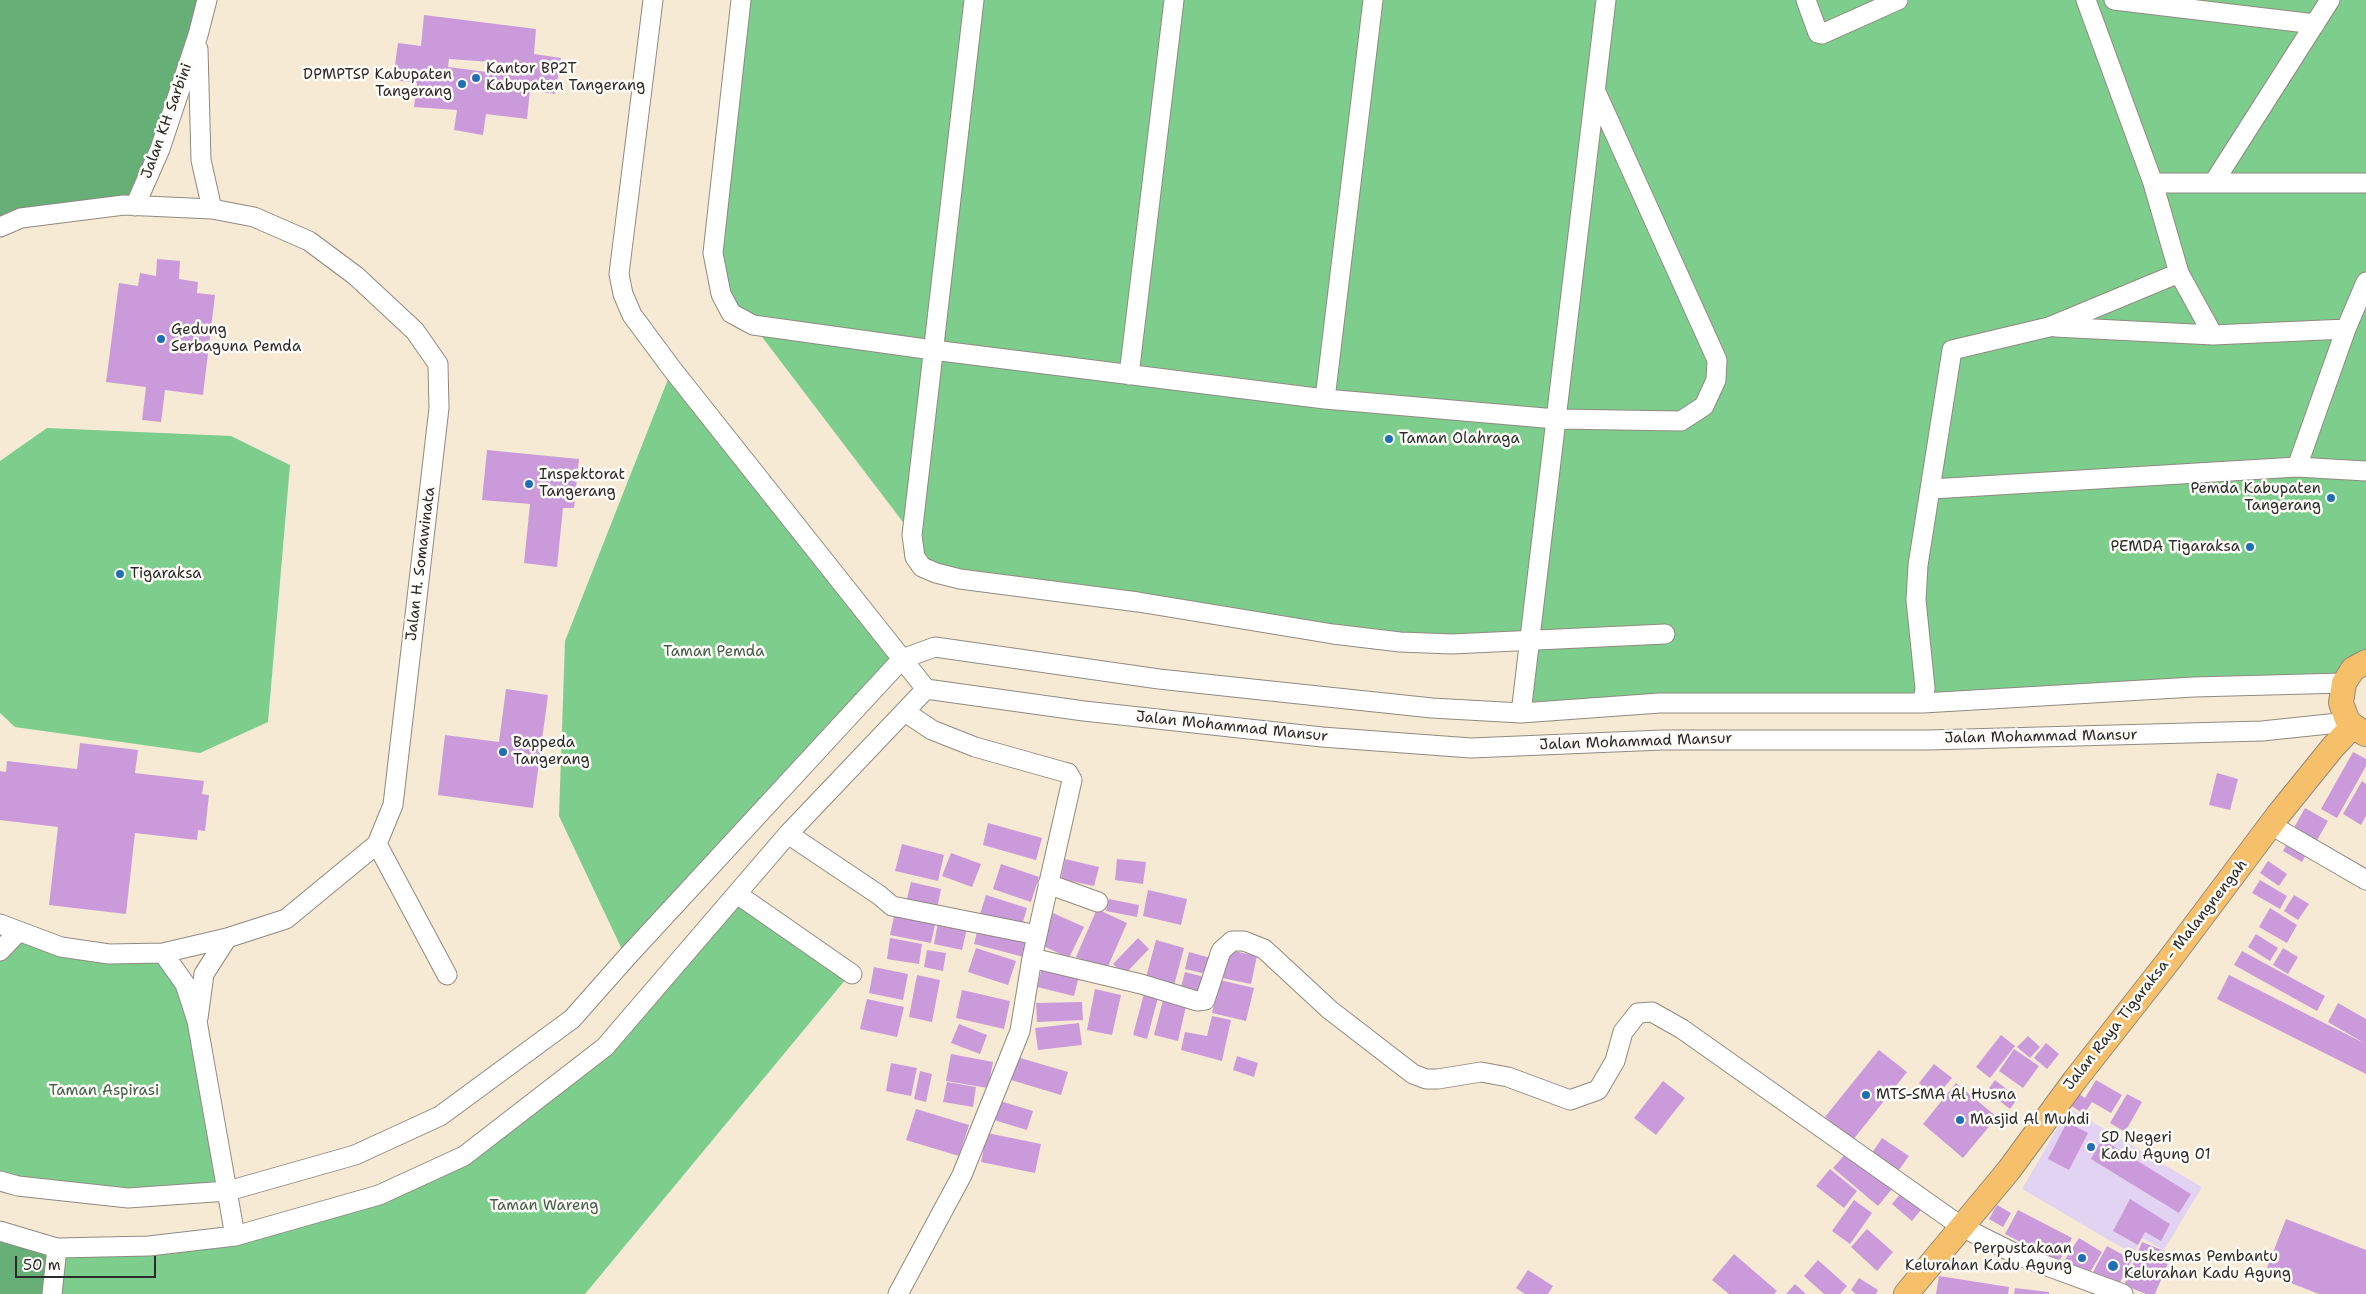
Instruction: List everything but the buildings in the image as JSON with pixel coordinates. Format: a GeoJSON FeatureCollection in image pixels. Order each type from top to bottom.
{"type":"FeatureCollection","features":[{"type":"Feature","properties":{"kind":"main road"},"geometry":{"type":"LineString","coordinates":[[2356,728],[2341,703],[2344,682],[2353,669],[2366,662]]}},
{"type":"Feature","properties":{"kind":"main road","name":"Jalan Raya Tigaraksa - Malangnengah"},"geometry":{"type":"LineString","coordinates":[[1906,1294],[2009,1170],[2075,1080],[2333,747],[2356,728]]}},
{"type":"Feature","properties":{"kind":"street","name":"Jalan KH Sarbini"},"geometry":{"type":"LineString","coordinates":[[135,206],[160,149],[198,35],[207,0]]}},
{"type":"Feature","properties":{"kind":"street"},"geometry":{"type":"LineString","coordinates":[[0,1231],[57,1248],[149,1246],[235,1236],[380,1195],[464,1156],[606,1047],[788,834],[926,689],[672,369],[632,315],[623,294],[619,274],[653,0]]}},
{"type":"Feature","properties":{"kind":"street"},"geometry":{"type":"LineString","coordinates":[[741,0],[713,253],[721,294],[731,313],[753,325],[933,350],[1325,399],[1556,419],[1681,421],[1704,406],[1716,380],[1717,360],[1596,92]]}},
{"type":"Feature","properties":{"kind":"street"},"geometry":{"type":"LineString","coordinates":[[974,0],[912,534],[915,557],[922,567],[936,573],[960,579],[1138,602],[1333,634],[1431,644],[1531,642],[1665,634]]}},
{"type":"Feature","properties":{"kind":"street"},"geometry":{"type":"LineString","coordinates":[[1129,375],[1174,0]]}},
{"type":"Feature","properties":{"kind":"street"},"geometry":{"type":"LineString","coordinates":[[1325,399],[1373,0]]}},
{"type":"Feature","properties":{"kind":"street"},"geometry":{"type":"LineString","coordinates":[[1521,713],[1531,642],[1606,0]]}},
{"type":"Feature","properties":{"kind":"street"},"geometry":{"type":"LineString","coordinates":[[1806,0],[1818,33],[1822,34],[1898,0]]}},
{"type":"Feature","properties":{"kind":"street"},"geometry":{"type":"LineString","coordinates":[[2086,0],[2153,183],[2179,273],[2213,335]]}},
{"type":"Feature","properties":{"kind":"street"},"geometry":{"type":"LineString","coordinates":[[2114,0],[2315,24]]}},
{"type":"Feature","properties":{"kind":"street"},"geometry":{"type":"LineString","coordinates":[[2214,182],[2330,0]]}},
{"type":"Feature","properties":{"kind":"street","name":"Jalan KH Sarbini"},"geometry":{"type":"LineString","coordinates":[[198,35],[201,160],[212,209]]}},
{"type":"Feature","properties":{"kind":"street"},"geometry":{"type":"LineString","coordinates":[[2153,183],[2366,182]]}},
{"type":"Feature","properties":{"kind":"street","name":"Jalan H. Somawinata"},"geometry":{"type":"LineString","coordinates":[[0,227],[21,218],[124,205],[212,209],[254,217],[309,241],[356,276],[415,331],[438,364],[439,408],[394,805],[377,844],[286,919],[227,938],[163,953],[109,954],[61,947],[0,924]]}},
{"type":"Feature","properties":{"kind":"street"},"geometry":{"type":"LineString","coordinates":[[1923,703],[1926,688],[1916,600],[1918,566],[1952,350],[2049,327],[2179,273]]}},
{"type":"Feature","properties":{"kind":"street"},"geometry":{"type":"LineString","coordinates":[[2297,467],[2346,329],[2366,282]]}},
{"type":"Feature","properties":{"kind":"street"},"geometry":{"type":"LineString","coordinates":[[2049,327],[2213,335],[2346,329]]}},
{"type":"Feature","properties":{"kind":"street"},"geometry":{"type":"LineString","coordinates":[[1931,489],[2297,467],[2366,471]]}},
{"type":"Feature","properties":{"kind":"street"},"geometry":{"type":"LineString","coordinates":[[0,1181],[18,1186],[128,1198],[228,1191],[355,1155],[440,1116],[572,1019],[902,658],[935,647],[1243,688],[1432,708],[1521,713],[1660,703],[1923,703],[2194,687],[2344,682]]}},
{"type":"Feature","properties":{"kind":"street","name":"Jalan Mohammad Mansur"},"geometry":{"type":"LineString","coordinates":[[926,689],[1084,710],[1322,737],[1471,748],[1662,740],[1928,740],[2356,728]]}},
{"type":"Feature","properties":{"kind":"street"},"geometry":{"type":"LineString","coordinates":[[898,1294],[962,1175],[1009,1063],[1024,1015],[1032,958],[1071,784],[1070,776],[1064,772],[975,748],[932,730],[905,712]]}},
{"type":"Feature","properties":{"kind":"street"},"geometry":{"type":"LineString","coordinates":[[2271,825],[2366,880]]}},
{"type":"Feature","properties":{"kind":"street"},"geometry":{"type":"LineString","coordinates":[[788,834],[879,895],[892,906],[1037,935]]}},
{"type":"Feature","properties":{"kind":"street"},"geometry":{"type":"LineString","coordinates":[[377,844],[447,975]]}},
{"type":"Feature","properties":{"kind":"street"},"geometry":{"type":"LineString","coordinates":[[1048,884],[1098,902]]}},
{"type":"Feature","properties":{"kind":"street"},"geometry":{"type":"LineString","coordinates":[[737,894],[852,974]]}},
{"type":"Feature","properties":{"kind":"street"},"geometry":{"type":"LineString","coordinates":[[0,951],[18,932]]}},
{"type":"Feature","properties":{"kind":"street"},"geometry":{"type":"LineString","coordinates":[[197,1021],[204,974],[227,938]]}},
{"type":"Feature","properties":{"kind":"street"},"geometry":{"type":"LineString","coordinates":[[1032,958],[1141,984],[1197,1001],[1205,1000],[1221,951],[1232,941],[1244,941],[1264,949],[1330,1010],[1413,1074],[1426,1079],[1438,1079],[1481,1072],[1508,1077],[1570,1100],[1598,1090],[1615,1061],[1623,1032],[1638,1012],[1652,1012],[1698,1040],[1962,1227],[2020,1256],[2123,1294]]}},
{"type":"Feature","properties":{"kind":"street"},"geometry":{"type":"LineString","coordinates":[[163,953],[185,984],[197,1021],[235,1236]]}},
{"type":"Feature","properties":{"kind":"street"},"geometry":{"type":"LineString","coordinates":[[52,1294],[57,1248]]}},
{"type":"Feature","properties":{"kind":"shaded area","name":"SD Negeri Kadu Agung 01"},"geometry":{"type":"Polygon","coordinates":[[[2069,1108],[2202,1187],[2164,1250],[2142,1238],[2133,1254],[2022,1189],[2069,1108]]]}},
{"type":"Feature","properties":{"kind":"green space"},"geometry":{"type":"Polygon","coordinates":[[[0,0],[207,0],[135,206],[0,229],[0,0]]]}},
{"type":"Feature","properties":{"kind":"green space","name":"Taman Olahraga"},"geometry":{"type":"Polygon","coordinates":[[[741,0],[2366,0],[2366,662],[2344,683],[1521,713],[1531,642],[1462,644],[928,570],[912,534],[753,325],[731,313],[713,253],[741,0]]]}},
{"type":"Feature","properties":{"kind":"green space","name":"Taman Pemda"},"geometry":{"type":"Polygon","coordinates":[[[672,369],[902,659],[626,958],[559,816],[565,641],[672,369]]]}},
{"type":"Feature","properties":{"kind":"green space"},"geometry":{"type":"Polygon","coordinates":[[[47,428],[231,436],[290,465],[268,722],[200,753],[15,727],[0,713],[0,461],[47,428]]]}},
{"type":"Feature","properties":{"kind":"green space","name":"Taman Wareng"},"geometry":{"type":"Polygon","coordinates":[[[733,898],[846,979],[585,1294],[52,1294],[57,1248],[235,1236],[464,1156],[605,1047],[733,898]]]}},
{"type":"Feature","properties":{"kind":"green space","name":"Taman Aspirasi"},"geometry":{"type":"Polygon","coordinates":[[[18,932],[163,953],[185,984],[228,1191],[128,1198],[0,1181],[0,951],[18,932]]]}},
{"type":"Feature","properties":{"kind":"green space"},"geometry":{"type":"Polygon","coordinates":[[[0,1231],[57,1248],[52,1294],[0,1294],[0,1231]]]}},
{"type":"Feature","properties":{"kind":"place","name":"Kantor BP2T Kabupaten Tangerang"},"geometry":{"type":"Point","coordinates":[476,78]}},
{"type":"Feature","properties":{"kind":"place","name":"DPMPTSP Kabupaten Tangerang"},"geometry":{"type":"Point","coordinates":[462,84]}},
{"type":"Feature","properties":{"kind":"place","name":"Gedung Serbaguna Pemda"},"geometry":{"type":"Point","coordinates":[161,339]}},
{"type":"Feature","properties":{"kind":"place","name":"Taman Olahraga"},"geometry":{"type":"Point","coordinates":[1389,439]}},
{"type":"Feature","properties":{"kind":"place","name":"Inspektorat Tangerang"},"geometry":{"type":"Point","coordinates":[529,484]}},
{"type":"Feature","properties":{"kind":"place","name":"Pemda Kabupaten Tangerang"},"geometry":{"type":"Point","coordinates":[2331,498]}},
{"type":"Feature","properties":{"kind":"place","name":"PEMDA Tigaraksa"},"geometry":{"type":"Point","coordinates":[2250,547]}},
{"type":"Feature","properties":{"kind":"place","name":"Tigaraksa"},"geometry":{"type":"Point","coordinates":[120,574]}},
{"type":"Feature","properties":{"kind":"place","name":"Bappeda Tangerang"},"geometry":{"type":"Point","coordinates":[503,752]}},
{"type":"Feature","properties":{"kind":"place","name":"MTS-SMA Al Husna"},"geometry":{"type":"Point","coordinates":[1866,1095]}},
{"type":"Feature","properties":{"kind":"place","name":"Masjid Al Muhdi"},"geometry":{"type":"Point","coordinates":[1960,1120]}},
{"type":"Feature","properties":{"kind":"place","name":"SD Negeri Kadu Agung 01"},"geometry":{"type":"Point","coordinates":[2091,1147]}},
{"type":"Feature","properties":{"kind":"place","name":"Perpustakaan Kelurahan Kadu Agung"},"geometry":{"type":"Point","coordinates":[2082,1258]}},
{"type":"Feature","properties":{"kind":"place","name":"Puskesmas Pembantu Kelurahan Kadu Agung"},"geometry":{"type":"Point","coordinates":[2113,1266]}}]}
